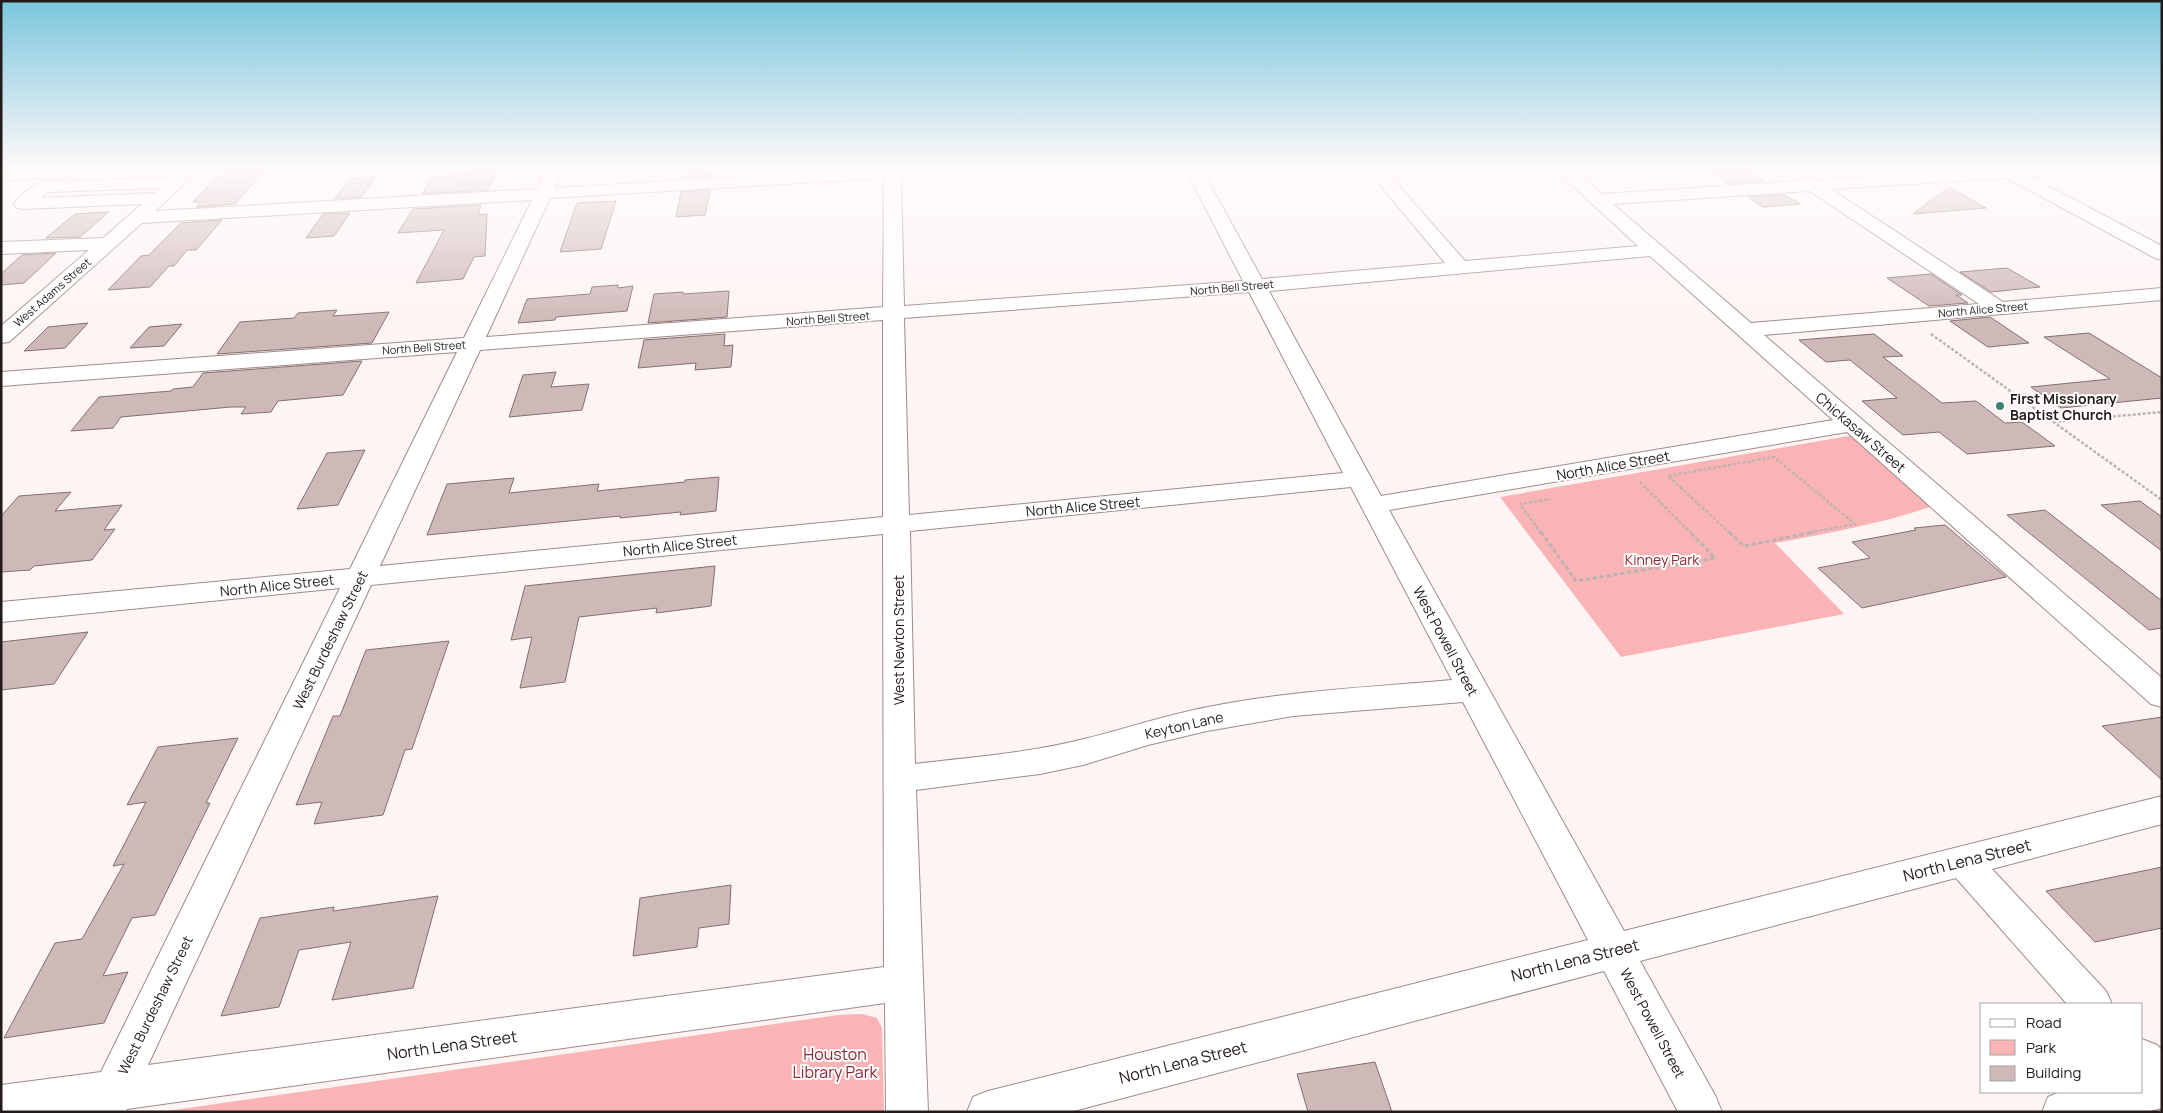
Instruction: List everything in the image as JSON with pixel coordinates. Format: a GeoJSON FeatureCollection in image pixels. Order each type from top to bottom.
{"type":"FeatureCollection","features":[{"type":"Feature","properties":{"kind":"street","name":"West Adams Street"},"geometry":{"type":"LineString","coordinates":[[1,337],[135,220]]}},
{"type":"Feature","properties":{"kind":"street","name":"West Burdeshaw Street"},"geometry":{"type":"LineString","coordinates":[[109,1101],[531,220]]}},
{"type":"Feature","properties":{"kind":"street","name":"West Newton Street"},"geometry":{"type":"LineString","coordinates":[[893,220],[902,984],[907,1112]]}},
{"type":"Feature","properties":{"kind":"street","name":"West Powell Street"},"geometry":{"type":"LineString","coordinates":[[1221,220],[1701,1112]]}},
{"type":"Feature","properties":{"kind":"street"},"geometry":{"type":"LineString","coordinates":[[1419,220],[1460,268]]}},
{"type":"Feature","properties":{"kind":"street","name":"Chickasaw Street"},"geometry":{"type":"LineString","coordinates":[[1620,220],[1853,424],[2149,671],[2162,696]]}},
{"type":"Feature","properties":{"kind":"street"},"geometry":{"type":"LineString","coordinates":[[1867,220],[1999,308]]}},
{"type":"Feature","properties":{"kind":"street"},"geometry":{"type":"LineString","coordinates":[[2099,220],[2162,254]]}},
{"type":"Feature","properties":{"kind":"street"},"geometry":{"type":"LineString","coordinates":[[1,248],[108,243]]}},
{"type":"Feature","properties":{"kind":"street","name":"North Bell Street"},"geometry":{"type":"LineString","coordinates":[[1,379],[1256,286],[1654,250]]}},
{"type":"Feature","properties":{"kind":"street","name":"North Alice Street"},"geometry":{"type":"LineString","coordinates":[[1745,330],[2162,294]]}},
{"type":"Feature","properties":{"kind":"street","name":"North Alice Street"},"geometry":{"type":"LineString","coordinates":[[1373,505],[1853,424]]}},
{"type":"Feature","properties":{"kind":"street","name":"North Alice Street"},"geometry":{"type":"LineString","coordinates":[[1,612],[1359,479]]}},
{"type":"Feature","properties":{"kind":"street","name":"Keyton Lane"},"geometry":{"type":"LineString","coordinates":[[899,779],[1040,761],[1082,752],[1148,733],[1207,719],[1293,704],[1473,690]]}},
{"type":"Feature","properties":{"kind":"street","name":"North Lena Street"},"geometry":{"type":"LineString","coordinates":[[988,1112],[2162,810]]}},
{"type":"Feature","properties":{"kind":"street"},"geometry":{"type":"LineString","coordinates":[[1963,861],[2091,1003]]}},
{"type":"Feature","properties":{"kind":"street","name":"North Lena Street"},"geometry":{"type":"LineString","coordinates":[[1,1106],[109,1101],[902,984]]}},
{"type":"Feature","properties":{"kind":"street"},"geometry":{"type":"LineString","coordinates":[[2143,1060],[2162,1081]]}},
{"type":"Feature","properties":{"kind":"street"},"geometry":{"type":"LineString","coordinates":[[2143,1093],[2162,1088]]}},
{"type":"Feature","properties":{"kind":"street"},"geometry":{"type":"LineString","coordinates":[[2063,1112],[2141,1093]]}},
{"type":"Feature","properties":{"kind":"path"},"geometry":{"type":"LineString","coordinates":[[1906,316],[2162,500]]}},
{"type":"Feature","properties":{"kind":"path"},"geometry":{"type":"LineString","coordinates":[[2052,422],[2162,412]]}},
{"type":"Feature","properties":{"kind":"path"},"geometry":{"type":"LineString","coordinates":[[1659,478],[1668,476],[1774,457],[1855,524],[1744,546],[1668,476]]}},
{"type":"Feature","properties":{"kind":"path"},"geometry":{"type":"LineString","coordinates":[[1631,484],[1649,480]]}},
{"type":"Feature","properties":{"kind":"path"},"geometry":{"type":"LineString","coordinates":[[1557,498],[1520,504],[1576,581],[1715,558],[1640,482]]}},
{"type":"Feature","properties":{"kind":"green space","name":"Kinney Park"},"geometry":{"type":"Polygon","coordinates":[[[1854,435],[1933,506],[1874,523],[1775,543],[1844,614],[1621,657],[1500,497],[1854,435]]]}},
{"type":"Feature","properties":{"kind":"green space","name":"Houston Library Park"},"geometry":{"type":"Polygon","coordinates":[[[862,1014],[877,1018],[882,1028],[884,1112],[160,1112],[838,1015],[862,1014]]]}},
{"type":"Feature","properties":{"kind":"building"},"geometry":{"type":"Polygon","coordinates":[[[68,220],[100,220],[80,237],[46,238],[68,220]]]}},
{"type":"Feature","properties":{"kind":"building"},"geometry":{"type":"Polygon","coordinates":[[[222,220],[196,250],[187,250],[174,266],[169,266],[150,287],[108,290],[141,256],[149,255],[181,223],[222,220]]]}},
{"type":"Feature","properties":{"kind":"building"},"geometry":{"type":"Polygon","coordinates":[[[319,220],[345,220],[334,236],[306,238],[319,220]]]}},
{"type":"Feature","properties":{"kind":"building"},"geometry":{"type":"Polygon","coordinates":[[[406,220],[487,220],[485,256],[474,257],[463,279],[416,283],[444,230],[398,233],[406,220]]]}},
{"type":"Feature","properties":{"kind":"building"},"geometry":{"type":"Polygon","coordinates":[[[571,220],[610,220],[601,249],[560,252],[571,220]]]}},
{"type":"Feature","properties":{"kind":"building"},"geometry":{"type":"Polygon","coordinates":[[[56,253],[24,283],[1,285],[1,274],[22,255],[56,253]]]}},
{"type":"Feature","properties":{"kind":"building"},"geometry":{"type":"Polygon","coordinates":[[[2007,268],[2040,287],[1991,292],[1960,272],[2007,268]]]}},
{"type":"Feature","properties":{"kind":"building"},"geometry":{"type":"Polygon","coordinates":[[[1931,274],[1962,295],[1956,295],[1968,303],[1929,306],[1887,278],[1931,274]]]}},
{"type":"Feature","properties":{"kind":"building"},"geometry":{"type":"Polygon","coordinates":[[[618,285],[618,288],[633,286],[627,311],[556,317],[555,320],[518,323],[527,299],[590,294],[592,287],[618,285]]]}},
{"type":"Feature","properties":{"kind":"building"},"geometry":{"type":"Polygon","coordinates":[[[729,291],[727,317],[648,323],[654,294],[729,291]]]}},
{"type":"Feature","properties":{"kind":"building"},"geometry":{"type":"Polygon","coordinates":[[[337,310],[333,316],[389,312],[372,343],[217,354],[240,322],[294,318],[298,313],[337,310]]]}},
{"type":"Feature","properties":{"kind":"building"},"geometry":{"type":"Polygon","coordinates":[[[1990,317],[2029,343],[1988,347],[1950,321],[1990,317]]]}},
{"type":"Feature","properties":{"kind":"building"},"geometry":{"type":"Polygon","coordinates":[[[88,323],[65,348],[24,351],[48,327],[88,323]]]}},
{"type":"Feature","properties":{"kind":"building"},"geometry":{"type":"Polygon","coordinates":[[[182,324],[164,346],[130,348],[149,327],[182,324]]]}},
{"type":"Feature","properties":{"kind":"building"},"geometry":{"type":"Polygon","coordinates":[[[2089,333],[2162,378],[2162,398],[2061,408],[2031,387],[2110,379],[2044,337],[2089,333]]]}},
{"type":"Feature","properties":{"kind":"building"},"geometry":{"type":"Polygon","coordinates":[[[725,334],[724,346],[733,345],[731,367],[695,370],[696,363],[638,368],[644,340],[725,334]]]}},
{"type":"Feature","properties":{"kind":"building"},"geometry":{"type":"Polygon","coordinates":[[[1874,334],[1903,356],[1883,357],[1942,403],[1976,401],[2005,423],[2022,422],[2055,446],[1967,454],[1939,432],[1903,435],[1862,401],[1897,398],[1850,360],[1826,362],[1799,340],[1874,334]]]}},
{"type":"Feature","properties":{"kind":"building"},"geometry":{"type":"Polygon","coordinates":[[[362,361],[343,395],[278,401],[271,412],[241,414],[246,407],[231,407],[121,417],[113,428],[71,431],[99,397],[171,391],[173,389],[193,387],[203,373],[362,361]]]}},
{"type":"Feature","properties":{"kind":"building"},"geometry":{"type":"Polygon","coordinates":[[[556,372],[551,387],[589,384],[582,410],[509,417],[523,375],[556,372]]]}},
{"type":"Feature","properties":{"kind":"building"},"geometry":{"type":"Polygon","coordinates":[[[365,450],[338,505],[297,509],[327,453],[365,450]]]}},
{"type":"Feature","properties":{"kind":"building"},"geometry":{"type":"Polygon","coordinates":[[[719,477],[716,511],[680,515],[681,512],[620,518],[620,516],[427,535],[447,484],[514,478],[509,493],[599,484],[597,491],[719,477]]]}},
{"type":"Feature","properties":{"kind":"building"},"geometry":{"type":"Polygon","coordinates":[[[71,492],[55,511],[122,505],[104,530],[115,529],[92,560],[34,566],[30,570],[1,572],[1,516],[19,496],[71,492]]]}},
{"type":"Feature","properties":{"kind":"building"},"geometry":{"type":"Polygon","coordinates":[[[2140,501],[2162,517],[2162,551],[2101,505],[2140,501]]]}},
{"type":"Feature","properties":{"kind":"building"},"geometry":{"type":"Polygon","coordinates":[[[2045,510],[2162,601],[2162,628],[2149,630],[2007,515],[2045,510]]]}},
{"type":"Feature","properties":{"kind":"building"},"geometry":{"type":"Polygon","coordinates":[[[1945,525],[2006,577],[1862,608],[1818,568],[1870,558],[1852,542],[1916,530],[1914,528],[1945,525]]]}},
{"type":"Feature","properties":{"kind":"building"},"geometry":{"type":"Polygon","coordinates":[[[715,566],[711,606],[656,613],[657,608],[579,617],[565,682],[520,688],[532,637],[511,640],[525,586],[715,566]]]}},
{"type":"Feature","properties":{"kind":"building"},"geometry":{"type":"Polygon","coordinates":[[[88,632],[54,684],[1,690],[1,642],[88,632]]]}},
{"type":"Feature","properties":{"kind":"building"},"geometry":{"type":"Polygon","coordinates":[[[449,641],[412,749],[405,750],[383,815],[314,824],[322,802],[296,805],[333,716],[340,716],[366,650],[449,641]]]}},
{"type":"Feature","properties":{"kind":"building"},"geometry":{"type":"Polygon","coordinates":[[[2162,717],[2162,780],[2102,726],[2162,717]]]}},
{"type":"Feature","properties":{"kind":"building"},"geometry":{"type":"Polygon","coordinates":[[[238,738],[206,803],[210,803],[155,915],[132,918],[103,976],[128,972],[104,1023],[4,1038],[55,943],[82,939],[124,864],[113,866],[146,802],[127,805],[158,747],[238,738]]]}},
{"type":"Feature","properties":{"kind":"building"},"geometry":{"type":"Polygon","coordinates":[[[2162,867],[2162,928],[2095,942],[2046,891],[2162,867]]]}},
{"type":"Feature","properties":{"kind":"building"},"geometry":{"type":"Polygon","coordinates":[[[731,885],[729,924],[699,928],[697,947],[633,956],[640,898],[731,885]]]}},
{"type":"Feature","properties":{"kind":"building"},"geometry":{"type":"Polygon","coordinates":[[[438,896],[413,988],[332,1000],[351,942],[299,950],[279,1007],[221,1016],[260,918],[334,907],[333,911],[438,896]]]}},
{"type":"Feature","properties":{"kind":"building"},"geometry":{"type":"Polygon","coordinates":[[[1375,1062],[1392,1112],[1308,1112],[1297,1074],[1375,1062]]]}},
{"type":"Feature","properties":{"kind":"place","name":"First Missionary Baptist Church"},"geometry":{"type":"Point","coordinates":[2000,406]}}]}
